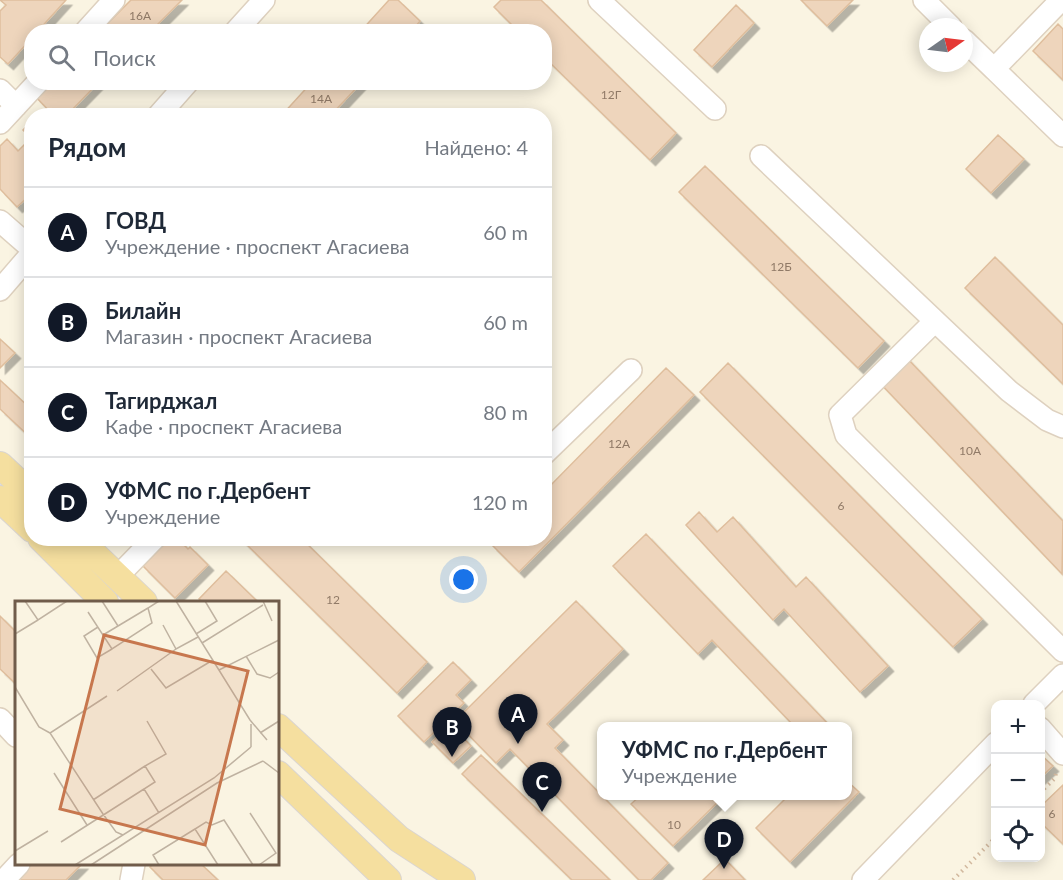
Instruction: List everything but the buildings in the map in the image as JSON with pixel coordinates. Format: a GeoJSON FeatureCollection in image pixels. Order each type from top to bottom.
{"type":"FeatureCollection","features":[{"type":"Feature","properties":{"kind":"main road"},"geometry":{"type":"LineString","coordinates":[[0,465],[24,488]]}},
{"type":"Feature","properties":{"kind":"main road"},"geometry":{"type":"LineString","coordinates":[[0,499],[24,522]]}},
{"type":"Feature","properties":{"kind":"main road"},"geometry":{"type":"LineString","coordinates":[[49,546],[103,601]]}},
{"type":"Feature","properties":{"kind":"main road"},"geometry":{"type":"LineString","coordinates":[[85,546],[142,601]]}},
{"type":"Feature","properties":{"kind":"main road"},"geometry":{"type":"LineString","coordinates":[[279,728],[399,839],[462,880]]}},
{"type":"Feature","properties":{"kind":"main road"},"geometry":{"type":"LineString","coordinates":[[279,775],[388,880]]}},
{"type":"Feature","properties":{"kind":"street"},"geometry":{"type":"LineString","coordinates":[[92,24],[114,0]]}},
{"type":"Feature","properties":{"kind":"street"},"geometry":{"type":"LineString","coordinates":[[242,24],[264,0]]}},
{"type":"Feature","properties":{"kind":"street"},"geometry":{"type":"LineString","coordinates":[[599,0],[715,109]]}},
{"type":"Feature","properties":{"kind":"street"},"geometry":{"type":"LineString","coordinates":[[924,0],[942,18]]}},
{"type":"Feature","properties":{"kind":"street"},"geometry":{"type":"LineString","coordinates":[[994,69],[1061,0]]}},
{"type":"Feature","properties":{"kind":"street"},"geometry":{"type":"LineString","coordinates":[[973,49],[1063,135]]}},
{"type":"Feature","properties":{"kind":"street"},"geometry":{"type":"LineString","coordinates":[[0,90],[16,106]]}},
{"type":"Feature","properties":{"kind":"street"},"geometry":{"type":"LineString","coordinates":[[0,123],[31,90]]}},
{"type":"Feature","properties":{"kind":"street"},"geometry":{"type":"LineString","coordinates":[[165,108],[181,90]]}},
{"type":"Feature","properties":{"kind":"street"},"geometry":{"type":"LineString","coordinates":[[761,156],[1009,391],[1047,420],[1063,427]]}},
{"type":"Feature","properties":{"kind":"street"},"geometry":{"type":"LineString","coordinates":[[0,221],[24,244]]}},
{"type":"Feature","properties":{"kind":"street"},"geometry":{"type":"LineString","coordinates":[[0,290],[24,261]]}},
{"type":"Feature","properties":{"kind":"street"},"geometry":{"type":"LineString","coordinates":[[935,321],[859,393],[840,415],[846,435],[1063,651]]}},
{"type":"Feature","properties":{"kind":"street"},"geometry":{"type":"LineString","coordinates":[[552,446],[631,370]]}},
{"type":"Feature","properties":{"kind":"street"},"geometry":{"type":"LineString","coordinates":[[117,577],[147,546]]}},
{"type":"Feature","properties":{"kind":"street"},"geometry":{"type":"LineString","coordinates":[[1039,700],[1063,675]]}},
{"type":"Feature","properties":{"kind":"street"},"geometry":{"type":"LineString","coordinates":[[0,719],[15,735]]}},
{"type":"Feature","properties":{"kind":"street"},"geometry":{"type":"LineString","coordinates":[[1045,733],[1063,754]]}},
{"type":"Feature","properties":{"kind":"street"},"geometry":{"type":"LineString","coordinates":[[863,880],[991,749]]}},
{"type":"Feature","properties":{"kind":"street"},"geometry":{"type":"LineString","coordinates":[[4,880],[18,865]]}},
{"type":"Feature","properties":{"kind":"street"},"geometry":{"type":"LineString","coordinates":[[130,880],[134,865]]}},
{"type":"Feature","properties":{"kind":"path"},"geometry":{"type":"LineString","coordinates":[[953,880],[991,842]]}},
{"type":"Feature","properties":{"kind":"place","name":"ГОВД"},"geometry":{"type":"Point","coordinates":[518,744]}},
{"type":"Feature","properties":{"kind":"place","name":"Билайн"},"geometry":{"type":"Point","coordinates":[452,757]}},
{"type":"Feature","properties":{"kind":"place","name":"Тагирджал"},"geometry":{"type":"Point","coordinates":[542,812]}},
{"type":"Feature","properties":{"kind":"place","name":"УФМС по г.Дербент"},"geometry":{"type":"Point","coordinates":[724,869]}}]}
